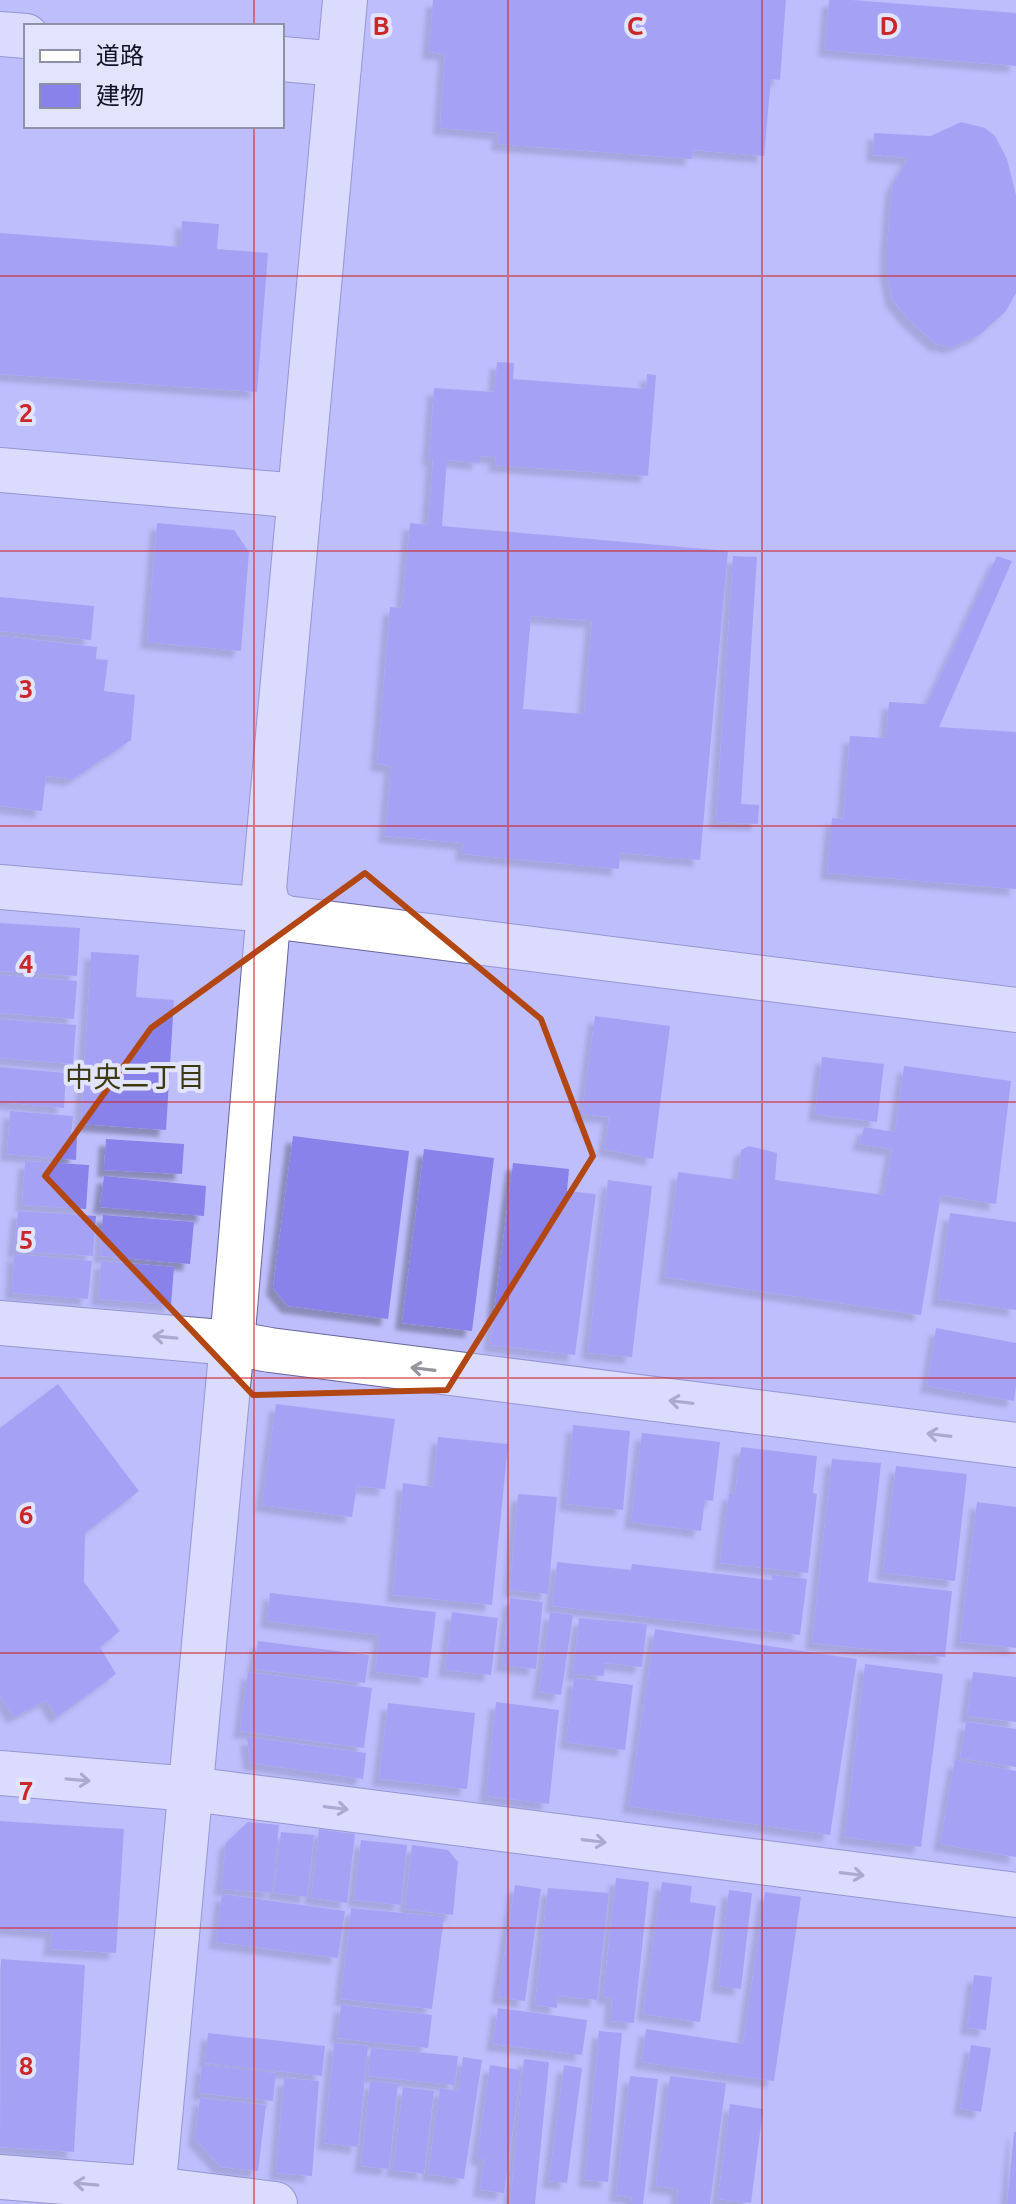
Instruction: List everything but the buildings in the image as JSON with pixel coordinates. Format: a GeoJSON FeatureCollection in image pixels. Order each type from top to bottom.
{"type":"FeatureCollection","features":[{"type":"Feature","properties":{"kind":"street"},"geometry":{"type":"LineString","coordinates":[[153,2197],[232,1343],[269,910],[264,889],[345,0]]}},
{"type":"Feature","properties":{"kind":"street"},"geometry":{"type":"LineString","coordinates":[[0,34],[24,36]]}},
{"type":"Feature","properties":{"kind":"street"},"geometry":{"type":"LineString","coordinates":[[284,59],[339,64]]}},
{"type":"Feature","properties":{"kind":"street"},"geometry":{"type":"LineString","coordinates":[[0,470],[300,496]]}},
{"type":"Feature","properties":{"kind":"street"},"geometry":{"type":"LineString","coordinates":[[0,887],[269,910],[286,918],[1016,1010]]}},
{"type":"Feature","properties":{"kind":"street"},"geometry":{"type":"LineString","coordinates":[[0,1323],[232,1343],[1016,1445]]}},
{"type":"Feature","properties":{"kind":"street"},"geometry":{"type":"LineString","coordinates":[[0,1773],[191,1789],[1016,1895]]}},
{"type":"Feature","properties":{"kind":"street"},"geometry":{"type":"LineString","coordinates":[[0,2177],[153,2197],[275,2204]]}},
{"type":"Feature","properties":{"kind":"highlighted area"},"geometry":{"type":"Polygon","coordinates":[[[365,873],[541,1019],[593,1156],[447,1390],[253,1395],[45,1176],[151,1028],[365,873]]]}},
{"type":"Feature","properties":{"kind":"district","name":"中央二丁目"},"geometry":{"type":"Point","coordinates":[135,1076]}}]}
